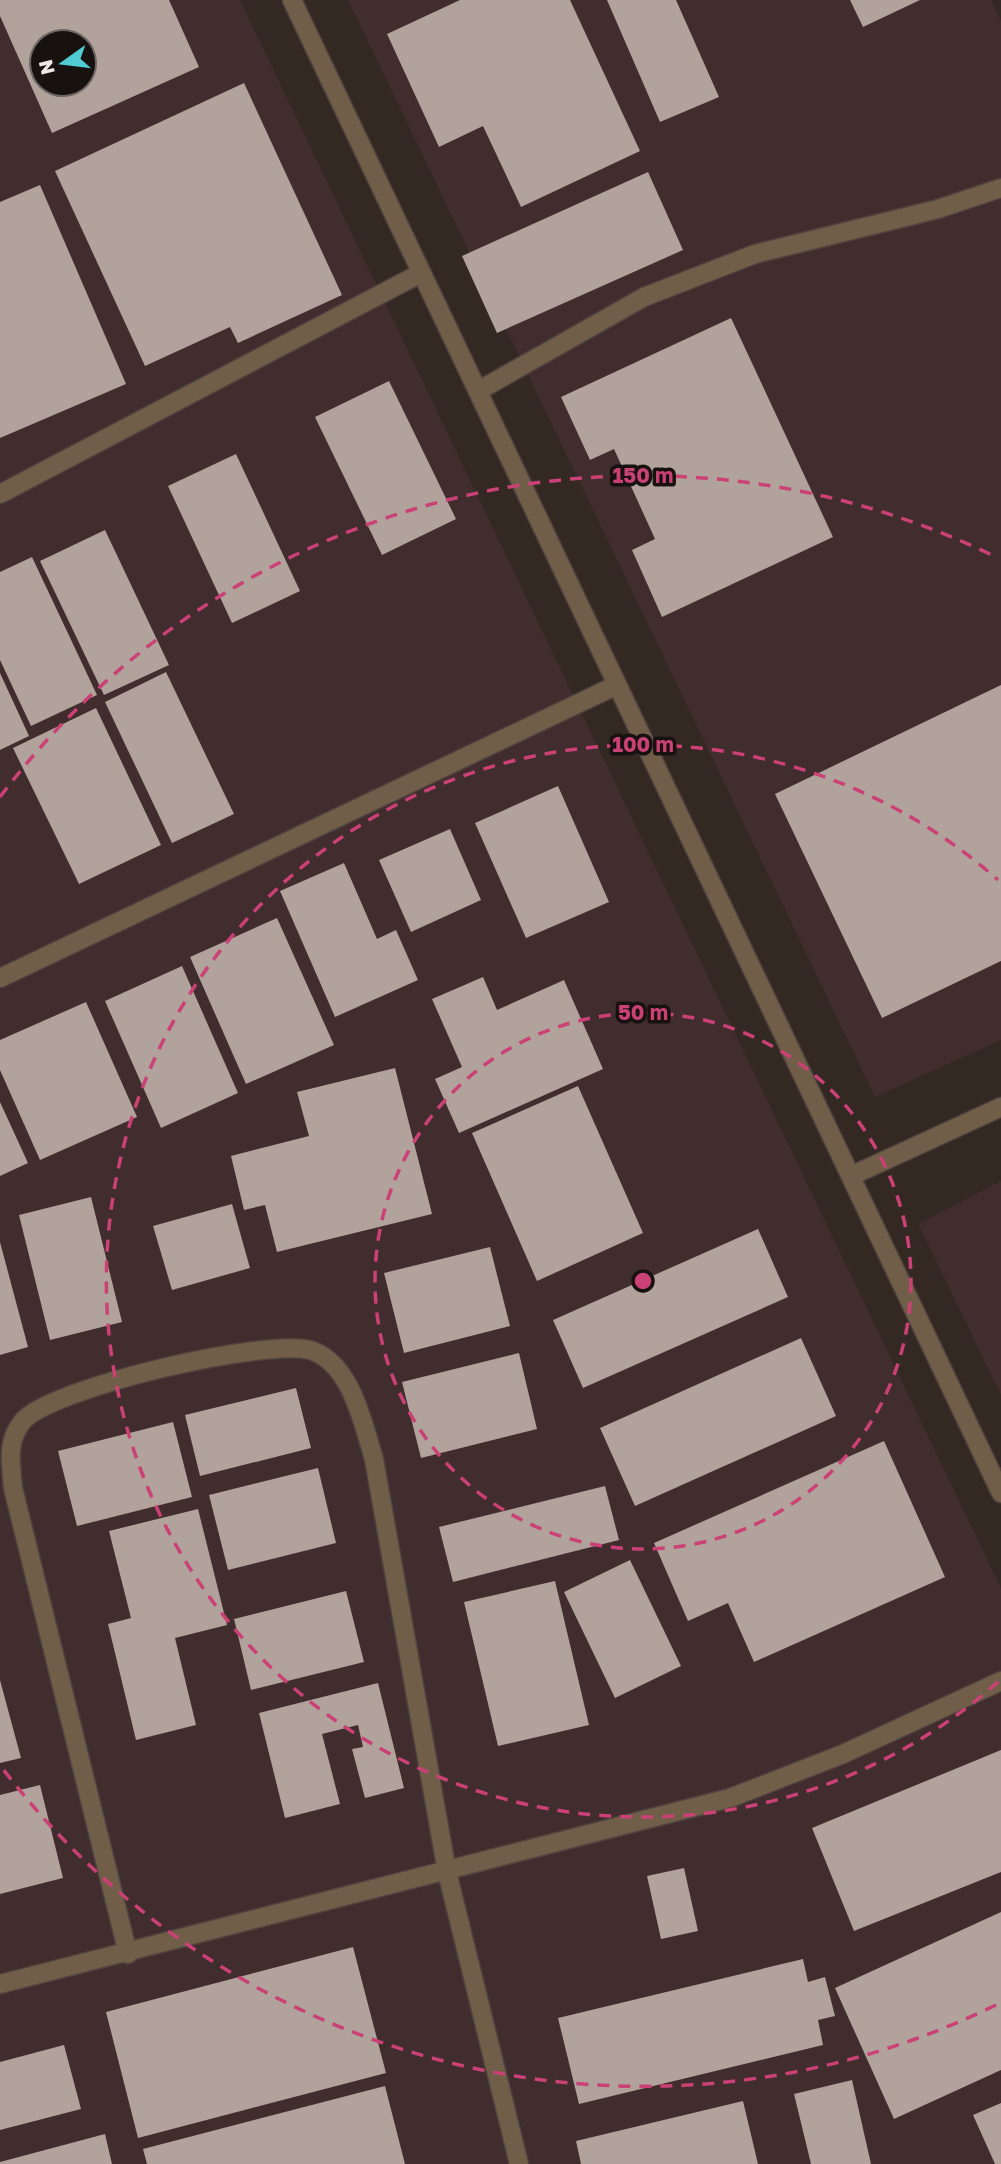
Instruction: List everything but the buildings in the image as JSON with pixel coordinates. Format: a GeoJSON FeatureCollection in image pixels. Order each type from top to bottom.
{"type":"FeatureCollection","features":[{"type":"Feature","properties":{"kind":"street"},"geometry":{"type":"LineString","coordinates":[[292,0],[1001,1493]]}},
{"type":"Feature","properties":{"kind":"street"},"geometry":{"type":"LineString","coordinates":[[478,391],[644,297],[755,254],[939,209],[1001,188]]}},
{"type":"Feature","properties":{"kind":"street"},"geometry":{"type":"LineString","coordinates":[[0,494],[421,273]]}},
{"type":"Feature","properties":{"kind":"street"},"geometry":{"type":"LineString","coordinates":[[0,978],[617,685]]}},
{"type":"Feature","properties":{"kind":"street"},"geometry":{"type":"LineString","coordinates":[[851,1176],[1001,1107]]}},
{"type":"Feature","properties":{"kind":"street"},"geometry":{"type":"LineString","coordinates":[[128,1954],[13,1488],[9,1447],[23,1420],[55,1399],[117,1379],[241,1353],[285,1348],[313,1351],[334,1366],[355,1400],[374,1459],[447,1872],[519,2164]]}},
{"type":"Feature","properties":{"kind":"street"},"geometry":{"type":"LineString","coordinates":[[0,1984],[128,1954],[730,1798],[843,1754],[1001,1681]]}},
{"type":"Feature","properties":{"kind":"shaded area"},"geometry":{"type":"Polygon","coordinates":[[[0,0],[240,0],[1001,1588],[1001,2164],[0,2164],[0,0]]]}},
{"type":"Feature","properties":{"kind":"shaded area"},"geometry":{"type":"Polygon","coordinates":[[[348,0],[991,0],[1001,21],[1001,1040],[875,1097],[348,0]]]}},
{"type":"Feature","properties":{"kind":"shaded area"},"geometry":{"type":"Polygon","coordinates":[[[1001,1181],[1001,1395],[918,1224],[1001,1181]]]}}]}
